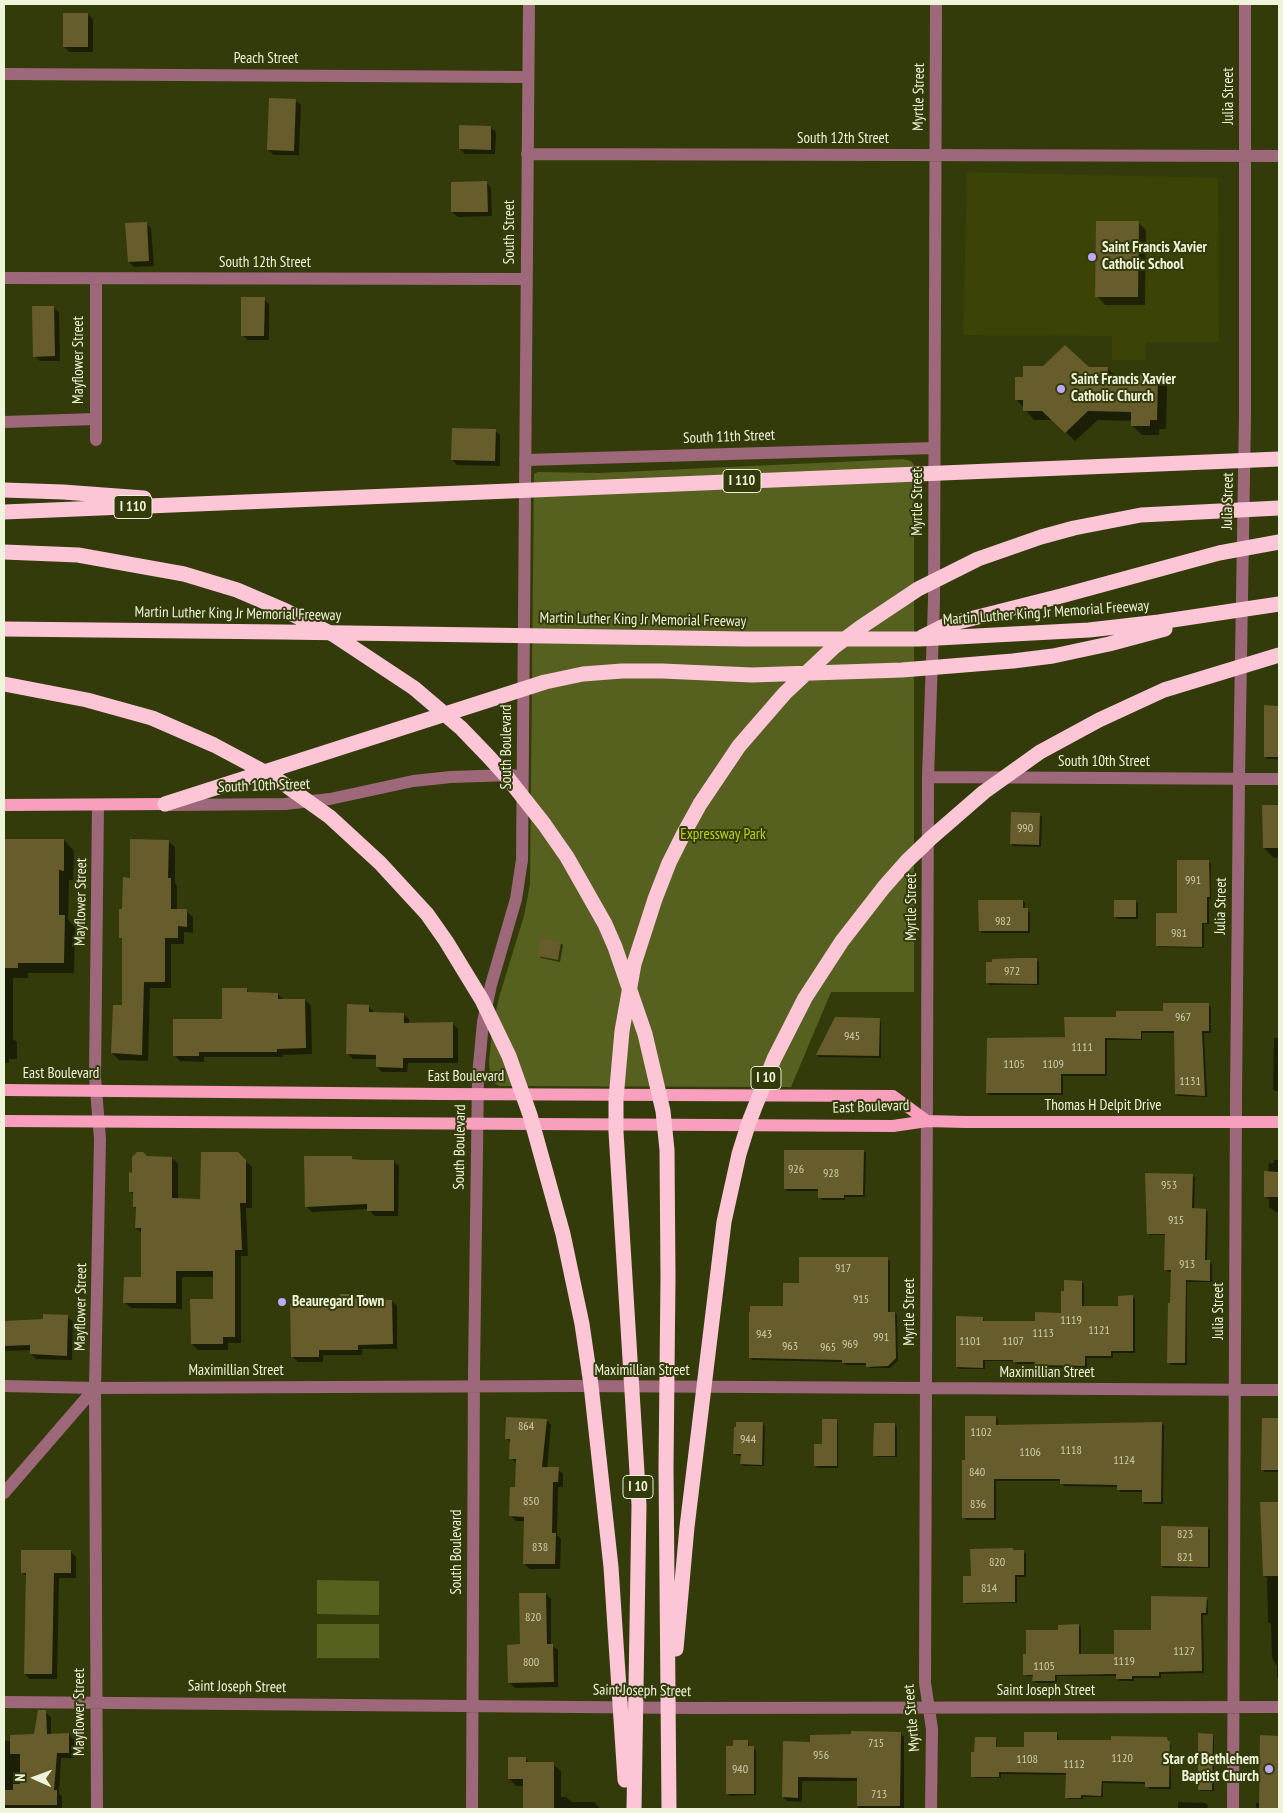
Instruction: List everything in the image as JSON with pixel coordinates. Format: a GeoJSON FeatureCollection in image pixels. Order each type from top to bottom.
{"type":"FeatureCollection","features":[{"type":"Feature","properties":{"kind":"highway","name":"I 110"},"geometry":{"type":"LineString","coordinates":[[4,512],[1279,459]]}},
{"type":"Feature","properties":{"kind":"highway"},"geometry":{"type":"LineString","coordinates":[[4,490],[63,492],[205,503]]}},
{"type":"Feature","properties":{"kind":"highway","name":"I 10"},"geometry":{"type":"LineString","coordinates":[[634,1809],[638,1505],[616,1132],[616,1099],[622,1031],[634,964],[655,899],[684,832],[700,804],[739,746],[785,693],[834,647],[861,626],[918,589],[978,559],[1041,537],[1074,528],[1141,515],[1279,508]]}},
{"type":"Feature","properties":{"kind":"highway"},"geometry":{"type":"LineString","coordinates":[[919,639],[946,625],[1219,553],[1279,542]]}},
{"type":"Feature","properties":{"kind":"highway"},"geometry":{"type":"LineString","coordinates":[[4,552],[78,555],[184,574],[237,590],[286,611],[334,635],[414,688],[461,728],[488,756],[544,824],[567,857],[605,924],[616,947],[645,1034],[663,1111],[667,1150],[666,1468],[669,1760]]}},
{"type":"Feature","properties":{"kind":"highway","name":"Martin Luther King Jr Memorial Freeway"},"geometry":{"type":"LineString","coordinates":[[4,629],[746,639],[919,639],[1089,630],[1279,604]]}},
{"type":"Feature","properties":{"kind":"highway"},"geometry":{"type":"LineString","coordinates":[[165,804],[545,682],[582,674],[622,671],[752,675],[843,673],[1005,662],[1053,656],[1109,644],[1227,612]]}},
{"type":"Feature","properties":{"kind":"highway","name":"I 10"},"geometry":{"type":"LineString","coordinates":[[669,1809],[669,1760],[687,1527],[724,1222],[739,1154],[749,1122],[774,1059],[797,1013],[822,970],[842,941],[884,887],[931,838],[984,792],[1040,752],[1099,720],[1164,690],[1279,655]]}},
{"type":"Feature","properties":{"kind":"highway"},"geometry":{"type":"LineString","coordinates":[[4,684],[54,693],[123,709],[152,718],[245,760],[303,796],[356,839],[380,862],[427,914],[465,971],[497,1031],[523,1093],[552,1188],[574,1279],[588,1355],[611,1567],[628,1809]]}},
{"type":"Feature","properties":{"kind":"main road","name":"South 10th Street"},"geometry":{"type":"LineString","coordinates":[[4,805],[165,804]]}},
{"type":"Feature","properties":{"kind":"main road","name":"East Boulevard"},"geometry":{"type":"LineString","coordinates":[[4,1090],[893,1096],[927,1121]]}},
{"type":"Feature","properties":{"kind":"main road","name":"East Boulevard"},"geometry":{"type":"LineString","coordinates":[[4,1121],[893,1126],[927,1121]]}},
{"type":"Feature","properties":{"kind":"main road","name":"Thomas H Delpit Drive"},"geometry":{"type":"LineString","coordinates":[[927,1121],[1279,1122]]}},
{"type":"Feature","properties":{"kind":"street","name":"South Street"},"geometry":{"type":"LineString","coordinates":[[524,460],[529,4]]}},
{"type":"Feature","properties":{"kind":"street","name":"Myrtle Street"},"geometry":{"type":"LineString","coordinates":[[931,1809],[932,1729],[925,1684],[928,776],[934,600],[936,4]]}},
{"type":"Feature","properties":{"kind":"street","name":"Julia Street"},"geometry":{"type":"LineString","coordinates":[[1233,1809],[1239,779],[1246,415],[1245,4]]}},
{"type":"Feature","properties":{"kind":"street","name":"Peach Street"},"geometry":{"type":"LineString","coordinates":[[4,74],[528,77]]}},
{"type":"Feature","properties":{"kind":"street","name":"South 12th Street"},"geometry":{"type":"LineString","coordinates":[[527,154],[1279,156]]}},
{"type":"Feature","properties":{"kind":"street","name":"South 12th Street"},"geometry":{"type":"LineString","coordinates":[[4,278],[526,279]]}},
{"type":"Feature","properties":{"kind":"street","name":"Mayflower Street"},"geometry":{"type":"LineString","coordinates":[[96,279],[96,440]]}},
{"type":"Feature","properties":{"kind":"street"},"geometry":{"type":"LineString","coordinates":[[4,422],[95,419]]}},
{"type":"Feature","properties":{"kind":"street","name":"South 11th Street"},"geometry":{"type":"LineString","coordinates":[[524,460],[934,448]]}},
{"type":"Feature","properties":{"kind":"street","name":"South Boulevard"},"geometry":{"type":"LineString","coordinates":[[472,1809],[476,1123],[482,1022],[507,934],[522,860],[524,460]]}},
{"type":"Feature","properties":{"kind":"street","name":"South 10th Street"},"geometry":{"type":"LineString","coordinates":[[165,804],[285,804],[330,799],[413,781],[451,776],[523,776]]}},
{"type":"Feature","properties":{"kind":"street","name":"South 10th Street"},"geometry":{"type":"LineString","coordinates":[[928,776],[1279,779]]}},
{"type":"Feature","properties":{"kind":"street","name":"Mayflower Street"},"geometry":{"type":"LineString","coordinates":[[97,1809],[96,1388],[100,1139],[96,1090],[98,805]]}},
{"type":"Feature","properties":{"kind":"street","name":"Maximillian Street"},"geometry":{"type":"LineString","coordinates":[[4,1386],[96,1388],[474,1386],[1279,1390]]}},
{"type":"Feature","properties":{"kind":"street"},"geometry":{"type":"LineString","coordinates":[[4,1493],[96,1388]]}},
{"type":"Feature","properties":{"kind":"street","name":"Saint Joseph Street"},"geometry":{"type":"LineString","coordinates":[[4,1702],[692,1708],[1279,1707]]}},
{"type":"Feature","properties":{"kind":"shaded area","name":"Saint Francis Xavier Catholic School"},"geometry":{"type":"Polygon","coordinates":[[[967,172],[1218,178],[1219,342],[1146,342],[1145,360],[1112,360],[1112,336],[963,335],[967,172]]]}},
{"type":"Feature","properties":{"kind":"green space","name":"Expressway Park"},"geometry":{"type":"Polygon","coordinates":[[[903,459],[911,461],[914,465],[914,992],[831,992],[791,1087],[500,1086],[494,1083],[490,1076],[489,1061],[493,1024],[500,994],[524,916],[530,884],[534,474],[538,472],[600,473],[903,459]]]}},
{"type":"Feature","properties":{"kind":"green space"},"geometry":{"type":"Polygon","coordinates":[[[317,1580],[379,1581],[379,1615],[317,1614],[317,1580]]]}},
{"type":"Feature","properties":{"kind":"green space"},"geometry":{"type":"Polygon","coordinates":[[[317,1624],[379,1624],[379,1658],[317,1658],[317,1624]]]}},
{"type":"Feature","properties":{"kind":"building"},"geometry":{"type":"Polygon","coordinates":[[[63,13],[88,13],[88,47],[63,47],[63,13]]]}},
{"type":"Feature","properties":{"kind":"building"},"geometry":{"type":"Polygon","coordinates":[[[269,98],[296,99],[294,151],[267,150],[269,98]]]}},
{"type":"Feature","properties":{"kind":"building"},"geometry":{"type":"Polygon","coordinates":[[[459,125],[491,126],[491,150],[459,149],[459,125]]]}},
{"type":"Feature","properties":{"kind":"building"},"geometry":{"type":"Polygon","coordinates":[[[487,181],[488,212],[451,212],[451,182],[487,181]]]}},
{"type":"Feature","properties":{"kind":"building"},"geometry":{"type":"Polygon","coordinates":[[[1096,221],[1139,221],[1138,297],[1095,297],[1096,221]]]}},
{"type":"Feature","properties":{"kind":"building"},"geometry":{"type":"Polygon","coordinates":[[[147,222],[149,261],[128,262],[125,223],[147,222]]]}},
{"type":"Feature","properties":{"kind":"building"},"geometry":{"type":"Polygon","coordinates":[[[241,297],[265,297],[264,336],[241,336],[241,297]]]}},
{"type":"Feature","properties":{"kind":"building"},"geometry":{"type":"Polygon","coordinates":[[[32,306],[54,306],[55,356],[33,357],[32,306]]]}},
{"type":"Feature","properties":{"kind":"building","name":"Saint Francis Xavier Catholic Church"},"geometry":{"type":"Polygon","coordinates":[[[1065,345],[1089,367],[1108,367],[1107,380],[1136,381],[1136,375],[1158,375],[1157,420],[1150,420],[1150,426],[1131,426],[1131,412],[1088,411],[1065,433],[1042,411],[1023,411],[1023,400],[1015,400],[1015,377],[1023,377],[1023,366],[1043,366],[1065,345]]]}},
{"type":"Feature","properties":{"kind":"building"},"geometry":{"type":"Polygon","coordinates":[[[452,428],[496,429],[495,461],[451,460],[452,428]]]}},
{"type":"Feature","properties":{"kind":"building"},"geometry":{"type":"Polygon","coordinates":[[[1264,705],[1279,706],[1279,757],[1264,757],[1264,705]]]}},
{"type":"Feature","properties":{"kind":"building"},"geometry":{"type":"Polygon","coordinates":[[[1262,805],[1279,805],[1279,848],[1263,848],[1262,805]]]}},
{"type":"Feature","properties":{"kind":"building"},"geometry":{"type":"Polygon","coordinates":[[[1011,812],[1040,813],[1039,845],[1010,844],[1011,812]]]}},
{"type":"Feature","properties":{"kind":"building"},"geometry":{"type":"Polygon","coordinates":[[[4,839],[64,839],[64,871],[59,870],[59,915],[65,915],[64,963],[18,963],[18,968],[4,968],[4,839]]]}},
{"type":"Feature","properties":{"kind":"building"},"geometry":{"type":"Polygon","coordinates":[[[130,839],[169,840],[168,878],[171,878],[171,909],[187,909],[187,927],[178,926],[178,938],[165,938],[165,982],[144,982],[142,1055],[111,1053],[113,1005],[122,1005],[122,938],[119,938],[119,909],[122,909],[123,877],[130,878],[130,839]]]}},
{"type":"Feature","properties":{"kind":"building"},"geometry":{"type":"Polygon","coordinates":[[[1177,860],[1209,860],[1210,897],[1207,897],[1207,923],[1202,923],[1202,947],[1156,946],[1156,913],[1177,913],[1177,860]]]}},
{"type":"Feature","properties":{"kind":"building"},"geometry":{"type":"Polygon","coordinates":[[[978,900],[1023,900],[1023,908],[1028,908],[1028,931],[979,931],[978,900]]]}},
{"type":"Feature","properties":{"kind":"building"},"geometry":{"type":"Polygon","coordinates":[[[1114,900],[1136,900],[1136,917],[1114,917],[1114,900]]]}},
{"type":"Feature","properties":{"kind":"building"},"geometry":{"type":"Polygon","coordinates":[[[541,938],[561,942],[558,960],[537,956],[541,938]]]}},
{"type":"Feature","properties":{"kind":"building"},"geometry":{"type":"Polygon","coordinates":[[[1037,958],[1037,984],[986,983],[986,962],[992,962],[992,959],[1037,958]]]}},
{"type":"Feature","properties":{"kind":"building"},"geometry":{"type":"Polygon","coordinates":[[[222,988],[247,988],[247,992],[278,993],[278,999],[305,999],[306,1048],[277,1049],[277,1052],[199,1052],[199,1056],[173,1056],[173,1019],[222,1019],[222,988]]]}},
{"type":"Feature","properties":{"kind":"building"},"geometry":{"type":"Polygon","coordinates":[[[1163,1003],[1209,1003],[1209,1031],[1202,1031],[1205,1096],[1175,1094],[1174,1031],[1141,1031],[1141,1039],[1105,1038],[1105,1074],[1061,1074],[1061,1093],[986,1093],[987,1038],[1065,1037],[1064,1017],[1116,1017],[1116,1011],[1163,1011],[1163,1003]]]}},
{"type":"Feature","properties":{"kind":"building"},"geometry":{"type":"Polygon","coordinates":[[[347,1004],[369,1005],[369,1012],[404,1013],[404,1023],[453,1022],[453,1058],[403,1058],[403,1068],[376,1067],[376,1055],[346,1054],[347,1004]]]}},
{"type":"Feature","properties":{"kind":"building"},"geometry":{"type":"Polygon","coordinates":[[[835,1017],[880,1018],[879,1056],[816,1055],[835,1017]]]}},
{"type":"Feature","properties":{"kind":"building"},"geometry":{"type":"Polygon","coordinates":[[[784,1150],[864,1150],[863,1195],[844,1195],[844,1198],[818,1198],[818,1189],[784,1189],[784,1150]]]}},
{"type":"Feature","properties":{"kind":"building"},"geometry":{"type":"Polygon","coordinates":[[[137,1152],[143,1152],[147,1156],[172,1157],[172,1198],[200,1199],[201,1152],[238,1152],[246,1160],[246,1203],[240,1203],[242,1250],[235,1250],[235,1337],[223,1337],[223,1344],[191,1344],[190,1299],[213,1299],[213,1271],[176,1271],[176,1303],[123,1303],[124,1277],[141,1277],[141,1228],[135,1228],[136,1207],[133,1207],[133,1192],[129,1192],[129,1172],[132,1173],[132,1157],[137,1152]]]}},
{"type":"Feature","properties":{"kind":"building"},"geometry":{"type":"Polygon","coordinates":[[[304,1156],[352,1156],[352,1159],[361,1160],[394,1160],[394,1211],[367,1211],[367,1204],[305,1207],[304,1156]]]}},
{"type":"Feature","properties":{"kind":"building"},"geometry":{"type":"Polygon","coordinates":[[[1264,1171],[1279,1172],[1279,1197],[1264,1197],[1264,1171]]]}},
{"type":"Feature","properties":{"kind":"building"},"geometry":{"type":"Polygon","coordinates":[[[1145,1173],[1193,1174],[1192,1208],[1206,1209],[1205,1260],[1210,1260],[1210,1281],[1186,1280],[1185,1363],[1167,1363],[1168,1303],[1170,1303],[1171,1270],[1164,1270],[1165,1234],[1147,1234],[1145,1173]]]}},
{"type":"Feature","properties":{"kind":"building"},"geometry":{"type":"Polygon","coordinates":[[[799,1257],[888,1257],[888,1312],[895,1312],[896,1358],[888,1366],[866,1367],[866,1363],[842,1363],[842,1360],[749,1358],[750,1306],[783,1306],[783,1283],[799,1283],[799,1257]]]}},
{"type":"Feature","properties":{"kind":"building"},"geometry":{"type":"Polygon","coordinates":[[[1064,1280],[1082,1281],[1082,1306],[1118,1306],[1118,1296],[1133,1295],[1133,1351],[1111,1351],[1111,1356],[1085,1356],[1085,1366],[1034,1365],[1035,1362],[983,1360],[983,1368],[956,1367],[956,1316],[983,1317],[983,1321],[1035,1321],[1035,1312],[1061,1313],[1061,1291],[1064,1291],[1064,1280]]]}},
{"type":"Feature","properties":{"kind":"building"},"geometry":{"type":"Polygon","coordinates":[[[340,1294],[366,1294],[366,1300],[392,1300],[393,1344],[358,1345],[358,1350],[319,1350],[319,1357],[291,1357],[290,1304],[340,1302],[340,1294]]]}},
{"type":"Feature","properties":{"kind":"building"},"geometry":{"type":"Polygon","coordinates":[[[43,1314],[68,1315],[67,1356],[30,1354],[30,1345],[4,1346],[4,1321],[43,1319],[43,1314]]]}},
{"type":"Feature","properties":{"kind":"building"},"geometry":{"type":"Polygon","coordinates":[[[965,1416],[996,1416],[996,1425],[1162,1422],[1161,1502],[1142,1502],[1142,1490],[1117,1490],[1117,1485],[1060,1484],[1060,1479],[994,1479],[994,1518],[962,1518],[962,1460],[965,1460],[965,1416]]]}},
{"type":"Feature","properties":{"kind":"building"},"geometry":{"type":"Polygon","coordinates":[[[506,1417],[547,1419],[542,1467],[559,1467],[558,1482],[553,1482],[552,1533],[556,1533],[555,1564],[523,1564],[524,1517],[509,1516],[510,1487],[515,1487],[516,1459],[509,1459],[510,1439],[505,1439],[506,1417]]]}},
{"type":"Feature","properties":{"kind":"building"},"geometry":{"type":"Polygon","coordinates":[[[1262,1418],[1279,1418],[1279,1470],[1261,1470],[1262,1418]]]}},
{"type":"Feature","properties":{"kind":"building"},"geometry":{"type":"Polygon","coordinates":[[[822,1419],[837,1419],[837,1466],[814,1466],[814,1444],[822,1444],[822,1419]]]}},
{"type":"Feature","properties":{"kind":"building"},"geometry":{"type":"Polygon","coordinates":[[[736,1422],[763,1422],[762,1465],[740,1464],[741,1454],[733,1454],[734,1427],[736,1427],[736,1422]]]}},
{"type":"Feature","properties":{"kind":"building"},"geometry":{"type":"Polygon","coordinates":[[[874,1423],[895,1423],[895,1456],[873,1456],[874,1423]]]}},
{"type":"Feature","properties":{"kind":"building"},"geometry":{"type":"Polygon","coordinates":[[[1260,1502],[1279,1502],[1279,1576],[1263,1576],[1260,1502]]]}},
{"type":"Feature","properties":{"kind":"building"},"geometry":{"type":"Polygon","coordinates":[[[1161,1526],[1208,1527],[1208,1567],[1161,1566],[1161,1526]]]}},
{"type":"Feature","properties":{"kind":"building"},"geometry":{"type":"Polygon","coordinates":[[[1013,1548],[1013,1550],[1024,1550],[1024,1575],[1015,1575],[1015,1602],[963,1603],[963,1576],[971,1576],[970,1549],[1013,1548]]]}},
{"type":"Feature","properties":{"kind":"building"},"geometry":{"type":"Polygon","coordinates":[[[21,1550],[71,1550],[71,1573],[54,1573],[52,1674],[24,1674],[26,1573],[21,1573],[21,1550]]]}},
{"type":"Feature","properties":{"kind":"building"},"geometry":{"type":"Polygon","coordinates":[[[519,1593],[546,1593],[547,1644],[553,1644],[554,1682],[508,1683],[507,1645],[520,1644],[519,1593]]]}},
{"type":"Feature","properties":{"kind":"building"},"geometry":{"type":"Polygon","coordinates":[[[1151,1596],[1207,1597],[1206,1613],[1201,1613],[1202,1671],[1159,1672],[1159,1676],[1132,1676],[1132,1679],[1116,1679],[1116,1674],[1055,1675],[1055,1681],[1032,1681],[1033,1675],[1023,1675],[1023,1654],[1026,1654],[1026,1630],[1058,1630],[1058,1625],[1079,1624],[1079,1654],[1114,1654],[1114,1630],[1151,1630],[1151,1596]]]}},
{"type":"Feature","properties":{"kind":"building"},"geometry":{"type":"Polygon","coordinates":[[[38,1710],[46,1710],[47,1734],[69,1733],[69,1753],[57,1753],[54,1790],[57,1790],[57,1805],[5,1805],[5,1790],[13,1790],[13,1784],[20,1784],[20,1754],[10,1754],[10,1735],[34,1734],[38,1710]]]}},
{"type":"Feature","properties":{"kind":"building"},"geometry":{"type":"Polygon","coordinates":[[[851,1731],[901,1732],[900,1806],[857,1806],[857,1778],[798,1777],[798,1798],[782,1797],[783,1741],[810,1742],[810,1735],[851,1734],[851,1731]]]}},
{"type":"Feature","properties":{"kind":"building"},"geometry":{"type":"Polygon","coordinates":[[[1024,1732],[1057,1732],[1057,1740],[1111,1740],[1111,1736],[1167,1737],[1168,1741],[1170,1741],[1169,1787],[1145,1787],[1145,1782],[1102,1781],[1101,1796],[1081,1795],[1081,1798],[1065,1798],[1066,1773],[999,1772],[999,1777],[971,1777],[971,1752],[974,1752],[975,1737],[996,1737],[996,1747],[1024,1747],[1024,1732]]]}},
{"type":"Feature","properties":{"kind":"building"},"geometry":{"type":"Polygon","coordinates":[[[1198,1733],[1213,1734],[1212,1790],[1198,1790],[1198,1733]]]}},
{"type":"Feature","properties":{"kind":"building","name":"Star of Bethlehem Baptist Church"},"geometry":{"type":"Polygon","coordinates":[[[1260,1735],[1279,1736],[1279,1809],[1259,1809],[1260,1735]]]}},
{"type":"Feature","properties":{"kind":"building"},"geometry":{"type":"Polygon","coordinates":[[[733,1740],[748,1740],[748,1746],[754,1746],[754,1794],[726,1794],[726,1746],[733,1746],[733,1740]]]}},
{"type":"Feature","properties":{"kind":"building"},"geometry":{"type":"Polygon","coordinates":[[[508,1757],[526,1757],[526,1762],[554,1762],[554,1809],[523,1809],[523,1779],[508,1779],[508,1757]]]}},
{"type":"Feature","properties":{"kind":"place","name":"Saint Francis Xavier Catholic School"},"geometry":{"type":"Point","coordinates":[1092,257]}},
{"type":"Feature","properties":{"kind":"place","name":"Saint Francis Xavier Catholic Church"},"geometry":{"type":"Point","coordinates":[1061,389]}},
{"type":"Feature","properties":{"kind":"place","name":"Beauregard Town"},"geometry":{"type":"Point","coordinates":[282,1302]}},
{"type":"Feature","properties":{"kind":"place","name":"Star of Bethlehem Baptist Church"},"geometry":{"type":"Point","coordinates":[1269,1769]}}]}
